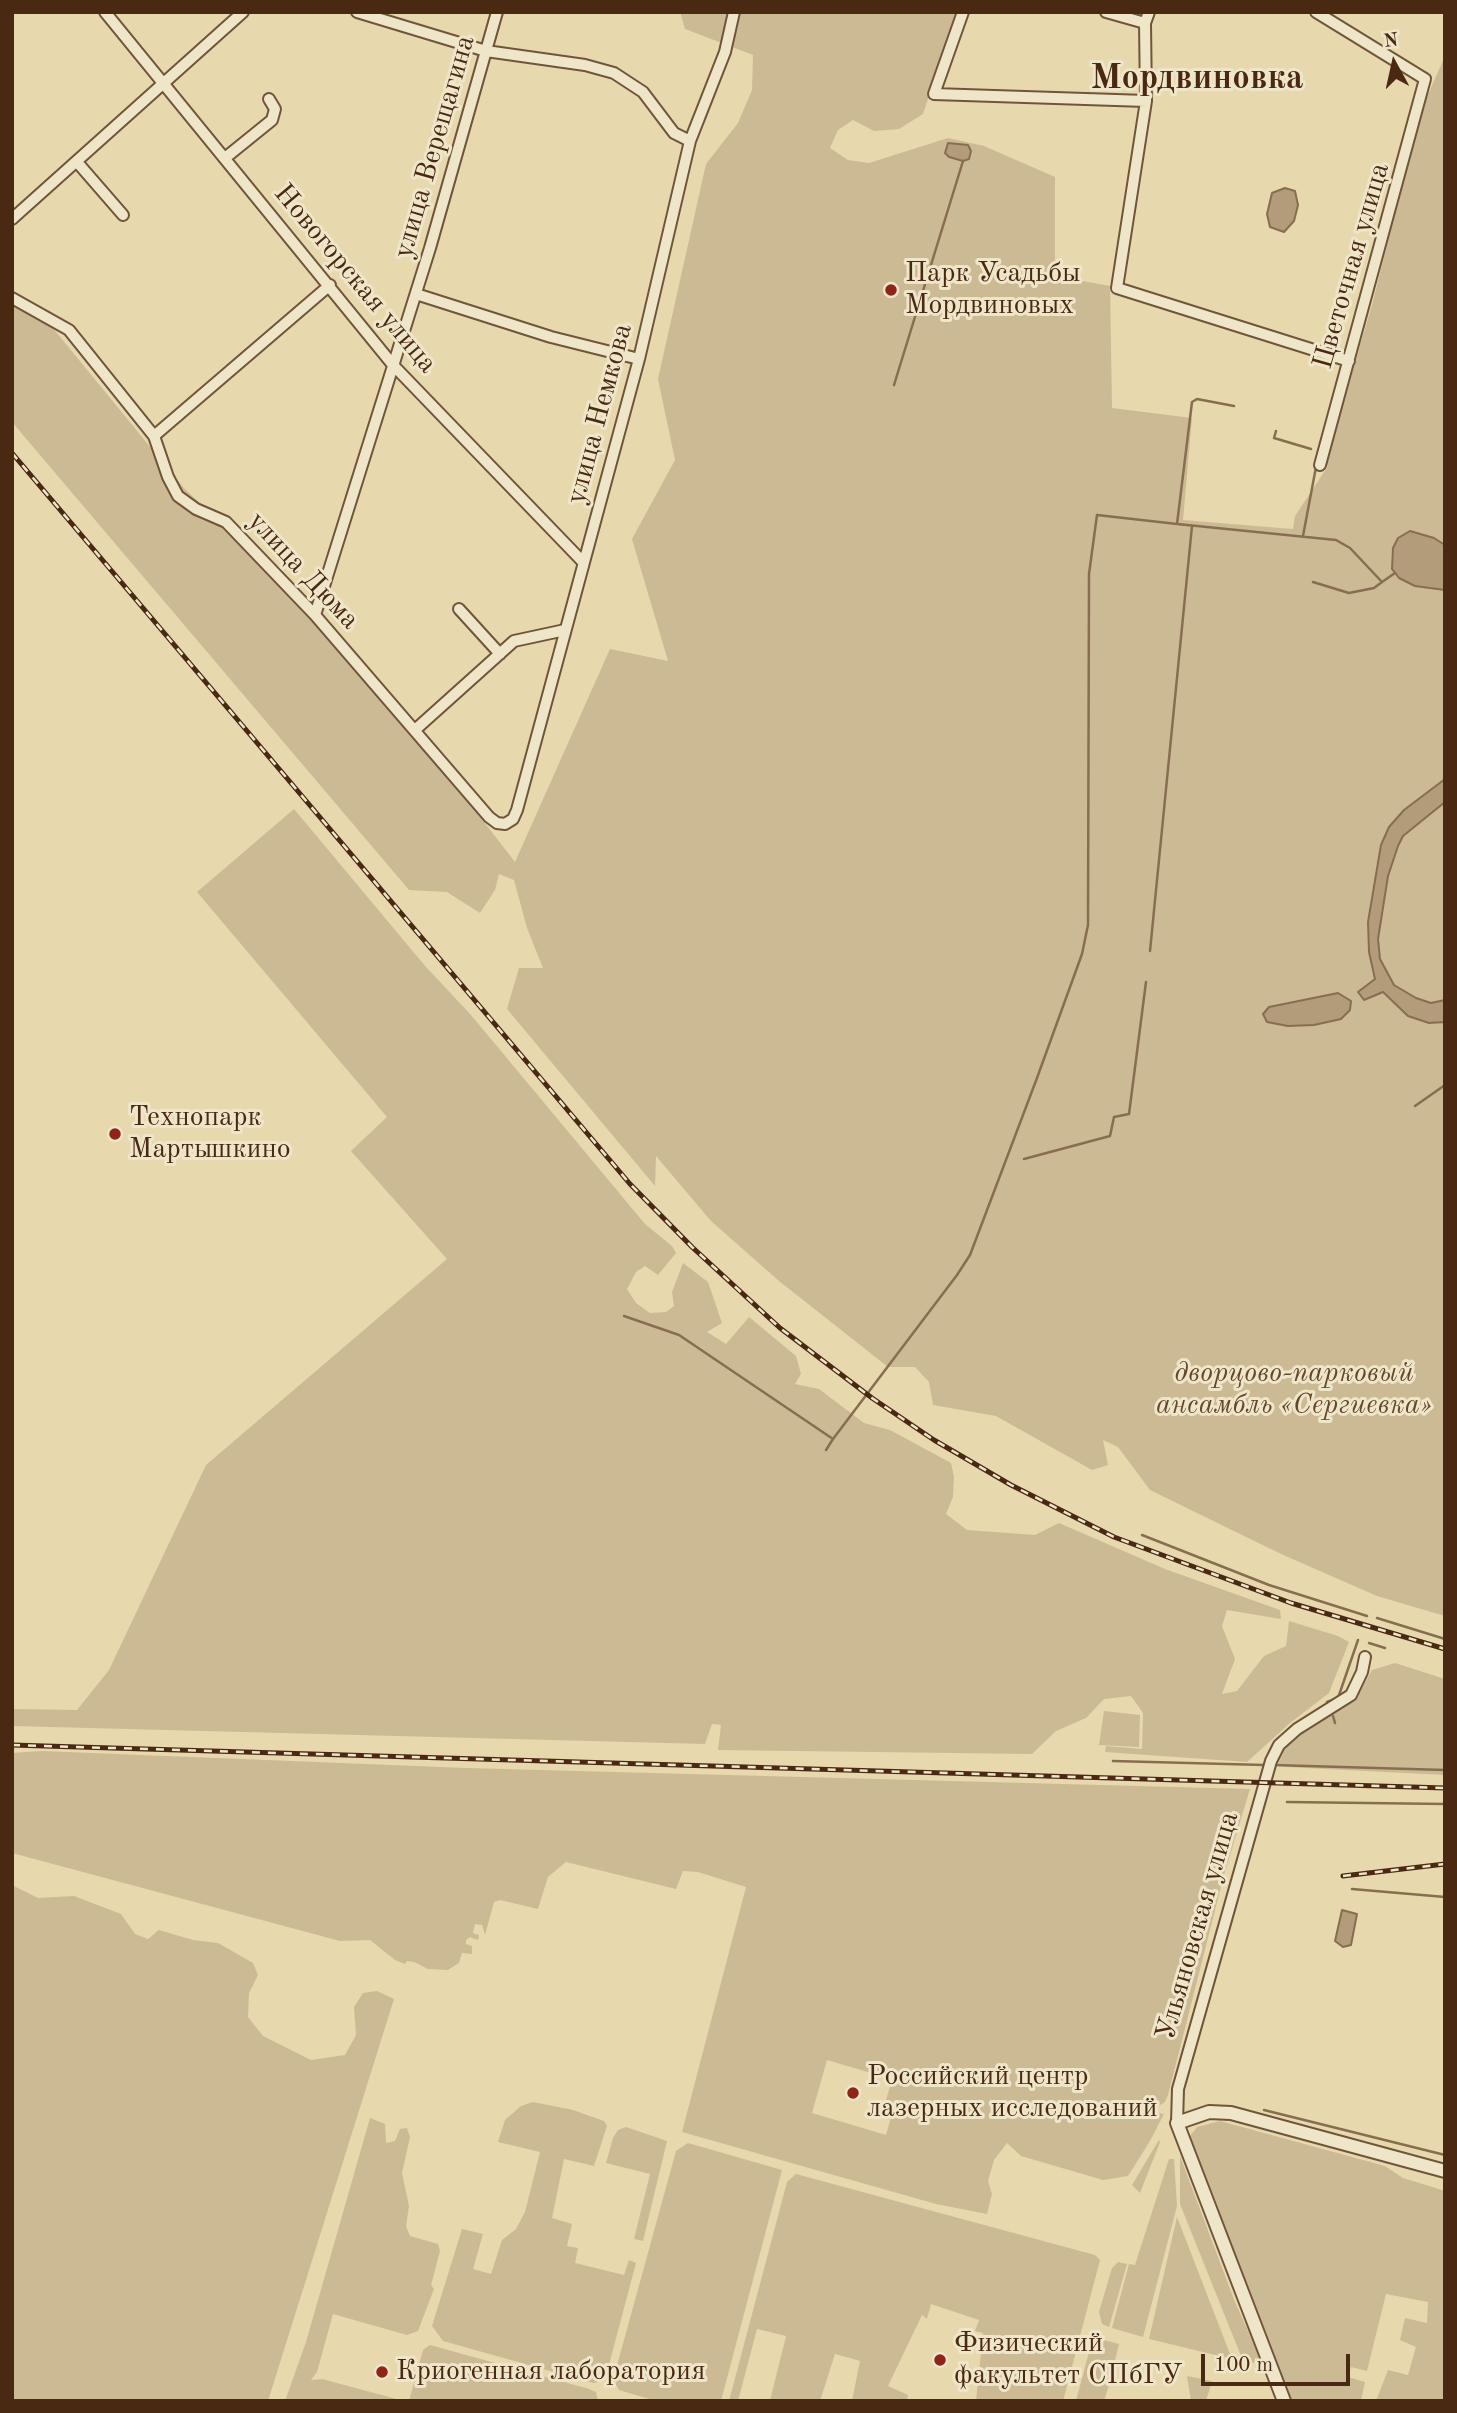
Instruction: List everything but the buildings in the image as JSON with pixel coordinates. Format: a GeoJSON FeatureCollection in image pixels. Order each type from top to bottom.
{"type":"FeatureCollection","features":[{"type":"Feature","properties":{"kind":"street","name":"Новогорская улица"},"geometry":{"type":"LineString","coordinates":[[106,12],[393,365],[583,562]]}},
{"type":"Feature","properties":{"kind":"street"},"geometry":{"type":"LineString","coordinates":[[12,219],[243,12]]}},
{"type":"Feature","properties":{"kind":"street"},"geometry":{"type":"LineString","coordinates":[[357,12],[486,51],[585,65],[614,73],[643,92],[674,133],[690,141]]}},
{"type":"Feature","properties":{"kind":"street","name":"улица Верещагина"},"geometry":{"type":"LineString","coordinates":[[315,615],[416,294],[497,12]]}},
{"type":"Feature","properties":{"kind":"street","name":"улица Немкова"},"geometry":{"type":"LineString","coordinates":[[505,824],[513,819],[517,810],[639,359],[690,141],[725,52],[734,12]]}},
{"type":"Feature","properties":{"kind":"street"},"geometry":{"type":"LineString","coordinates":[[963,12],[934,94],[1146,101]]}},
{"type":"Feature","properties":{"kind":"street"},"geometry":{"type":"LineString","coordinates":[[1107,12],[1147,18],[1146,101],[1117,288],[1349,361]]}},
{"type":"Feature","properties":{"kind":"street","name":"Цветочная улица"},"geometry":{"type":"LineString","coordinates":[[1316,12],[1425,79],[1320,465]]}},
{"type":"Feature","properties":{"kind":"street"},"geometry":{"type":"LineString","coordinates":[[225,158],[272,120],[275,109],[269,99]]}},
{"type":"Feature","properties":{"kind":"street"},"geometry":{"type":"LineString","coordinates":[[78,162],[123,215]]}},
{"type":"Feature","properties":{"kind":"street"},"geometry":{"type":"LineString","coordinates":[[154,436],[330,285]]}},
{"type":"Feature","properties":{"kind":"street"},"geometry":{"type":"LineString","coordinates":[[416,294],[551,337],[639,359]]}},
{"type":"Feature","properties":{"kind":"street","name":"улица Дюма"},"geometry":{"type":"LineString","coordinates":[[12,298],[69,330],[154,436],[167,477],[178,496],[196,509],[226,522],[315,615],[416,729],[489,817],[497,823],[505,824]]}},
{"type":"Feature","properties":{"kind":"street"},"geometry":{"type":"LineString","coordinates":[[459,609],[500,654]]}},
{"type":"Feature","properties":{"kind":"street"},"geometry":{"type":"LineString","coordinates":[[416,729],[514,641],[565,630]]}},
{"type":"Feature","properties":{"kind":"street","name":"Ульяновская улица"},"geometry":{"type":"LineString","coordinates":[[1284,2401],[1177,2123],[1178,2088],[1271,1761],[1279,1745],[1297,1729],[1351,1695],[1362,1672],[1365,1657]]}},
{"type":"Feature","properties":{"kind":"street"},"geometry":{"type":"LineString","coordinates":[[1177,2123],[1209,2112],[1231,2113],[1445,2171]]}},
{"type":"Feature","properties":{"kind":"green space","name":"дворцово-парковый ансамбль «Сергиевка»"},"geometry":{"type":"Polygon","coordinates":[[[680,12],[956,12],[923,114],[899,129],[874,131],[853,120],[838,130],[830,148],[848,160],[869,163],[948,138],[984,146],[1055,177],[1055,276],[1110,286],[1112,408],[1192,418],[1183,520],[1293,529],[1295,516],[1328,466],[1325,465],[1372,305],[1420,113],[1445,56],[1445,1616],[1377,1596],[1281,1554],[1150,1490],[1118,1447],[1103,1440],[1108,1465],[1092,1470],[996,1416],[933,1405],[929,1382],[915,1367],[888,1367],[779,1281],[711,1221],[656,1156],[655,1186],[507,1009],[519,968],[543,968],[527,928],[514,880],[499,874],[495,890],[480,913],[447,892],[409,890],[12,422],[12,303],[52,327],[183,487],[351,650],[515,862],[610,649],[668,661],[632,539],[675,460],[658,379],[706,164],[738,123],[752,90],[753,55],[685,29],[680,12]]]}},
{"type":"Feature","properties":{"kind":"green space"},"geometry":{"type":"Polygon","coordinates":[[[294,809],[426,967],[471,1015],[645,1224],[672,1246],[676,1253],[658,1275],[645,1266],[636,1272],[627,1289],[636,1303],[650,1313],[666,1312],[674,1306],[672,1292],[683,1263],[708,1282],[722,1323],[707,1332],[726,1344],[749,1317],[796,1356],[801,1374],[795,1384],[819,1389],[864,1423],[890,1430],[951,1463],[954,1477],[953,1497],[946,1514],[967,1530],[1035,1535],[1059,1523],[1165,1569],[1280,1610],[1281,1619],[1227,1610],[1222,1626],[1235,1659],[1222,1694],[1237,1691],[1264,1656],[1286,1646],[1289,1621],[1338,1636],[1349,1642],[1329,1693],[1290,1723],[1247,1762],[1105,1752],[1106,1746],[1142,1749],[1143,1713],[1131,1696],[1104,1699],[1086,1718],[1056,1731],[1032,1754],[718,1750],[721,1725],[712,1724],[705,1744],[12,1726],[12,1709],[77,1710],[109,1670],[206,1465],[447,1259],[351,1151],[387,1117],[197,892],[294,809]]]}},
{"type":"Feature","properties":{"kind":"green space"},"geometry":{"type":"Polygon","coordinates":[[[1395,1663],[1445,1679],[1445,1775],[1286,1767],[1278,1764],[1285,1749],[1299,1734],[1356,1699],[1372,1670],[1395,1663]]]}},
{"type":"Feature","properties":{"kind":"green space"},"geometry":{"type":"Polygon","coordinates":[[[1104,1711],[1140,1715],[1139,1747],[1099,1745],[1104,1711]]]}},
{"type":"Feature","properties":{"kind":"green space"},"geometry":{"type":"Polygon","coordinates":[[[42,1751],[466,1768],[1250,1789],[1224,1875],[1168,2095],[1165,2102],[1151,2111],[1164,2114],[1150,2141],[1128,2176],[1103,2180],[1021,2156],[1007,2143],[994,2160],[988,2181],[992,2194],[987,2214],[936,2204],[682,2132],[746,1887],[698,1872],[683,1871],[676,1889],[566,1862],[548,1877],[538,1909],[500,1900],[494,1902],[485,1935],[482,1925],[475,1924],[473,1933],[479,1935],[478,1940],[470,1937],[466,1940],[466,1944],[472,1946],[472,1954],[462,1953],[459,1963],[448,1970],[428,1969],[414,1962],[407,1961],[405,1964],[395,1960],[370,1940],[340,1941],[12,1853],[12,1753],[42,1751]],[[827,2060],[812,2113],[886,2135],[893,2110],[884,2107],[893,2076],[879,2071],[878,2075],[827,2060]]]}},
{"type":"Feature","properties":{"kind":"green space"},"geometry":{"type":"Polygon","coordinates":[[[12,1885],[38,1898],[74,1896],[121,1914],[135,1934],[148,1939],[159,1930],[193,1940],[218,1943],[253,1963],[258,1975],[249,1993],[248,2017],[263,2036],[311,2060],[345,2055],[356,2035],[354,2007],[363,1993],[377,1991],[394,1999],[268,2401],[12,2401],[12,1885]]]}},
{"type":"Feature","properties":{"kind":"green space"},"geometry":{"type":"Polygon","coordinates":[[[533,2102],[573,2110],[604,2121],[607,2126],[594,2166],[564,2159],[552,2218],[572,2224],[567,2246],[578,2248],[575,2263],[624,2275],[629,2260],[636,2263],[606,2376],[602,2381],[593,2383],[443,2341],[432,2326],[462,2229],[483,2234],[473,2269],[491,2274],[502,2240],[516,2229],[525,2212],[540,2152],[498,2142],[505,2120],[521,2106],[533,2102]]]}},
{"type":"Feature","properties":{"kind":"green space"},"geometry":{"type":"Polygon","coordinates":[[[370,2118],[385,2124],[386,2143],[395,2141],[400,2129],[407,2128],[410,2137],[402,2173],[409,2206],[406,2226],[410,2236],[438,2244],[440,2251],[431,2285],[434,2289],[418,2331],[407,2335],[333,2314],[317,2372],[311,2380],[322,2379],[404,2401],[285,2401],[306,2342],[370,2118]]]}},
{"type":"Feature","properties":{"kind":"green space"},"geometry":{"type":"Polygon","coordinates":[[[1220,2121],[1385,2166],[1403,2178],[1445,2191],[1443,2401],[1376,2401],[1388,2370],[1408,2375],[1416,2347],[1400,2340],[1405,2318],[1427,2323],[1428,2302],[1386,2294],[1367,2371],[1351,2367],[1348,2377],[1365,2382],[1361,2401],[1289,2401],[1190,2136],[1197,2127],[1220,2121]]]}},
{"type":"Feature","properties":{"kind":"green space"},"geometry":{"type":"Polygon","coordinates":[[[626,2127],[667,2141],[643,2241],[634,2239],[650,2174],[606,2163],[613,2138],[618,2130],[626,2127]]]}},
{"type":"Feature","properties":{"kind":"green space"},"geometry":{"type":"Polygon","coordinates":[[[1159,2140],[1160,2142],[1140,2193],[1132,2185],[1159,2140]]]}},
{"type":"Feature","properties":{"kind":"green space"},"geometry":{"type":"Polygon","coordinates":[[[688,2143],[782,2170],[721,2401],[656,2401],[619,2390],[613,2380],[676,2151],[688,2143]]]}},
{"type":"Feature","properties":{"kind":"green space"},"geometry":{"type":"Polygon","coordinates":[[[1180,2156],[1235,2302],[1263,2364],[1243,2361],[1180,2204],[1180,2156]]]}},
{"type":"Feature","properties":{"kind":"green space"},"geometry":{"type":"Polygon","coordinates":[[[1169,2159],[1174,2159],[1177,2206],[1143,2337],[1112,2328],[1129,2264],[1135,2265],[1169,2159]]]}},
{"type":"Feature","properties":{"kind":"green space"},"geometry":{"type":"Polygon","coordinates":[[[796,2174],[1095,2255],[1100,2260],[1063,2401],[976,2401],[983,2333],[975,2331],[979,2320],[931,2304],[927,2319],[922,2315],[888,2386],[908,2395],[907,2401],[852,2401],[860,2361],[835,2354],[820,2401],[770,2401],[786,2336],[757,2329],[738,2401],[729,2401],[787,2182],[796,2174]]]}},
{"type":"Feature","properties":{"kind":"green space"},"geometry":{"type":"Polygon","coordinates":[[[1177,2217],[1232,2359],[1149,2339],[1177,2217]]]}},
{"type":"Feature","properties":{"kind":"green space"},"geometry":{"type":"Polygon","coordinates":[[[1118,2262],[1127,2264],[1109,2327],[1102,2324],[1099,2312],[1112,2268],[1118,2262]]]}},
{"type":"Feature","properties":{"kind":"green space"},"geometry":{"type":"Polygon","coordinates":[[[1093,2337],[1119,2344],[1110,2382],[1104,2401],[1076,2401],[1093,2337]]]}},
{"type":"Feature","properties":{"kind":"green space"},"geometry":{"type":"Polygon","coordinates":[[[430,2345],[589,2389],[596,2392],[598,2401],[409,2401],[423,2350],[430,2345]]]}},
{"type":"Feature","properties":{"kind":"green space"},"geometry":{"type":"Polygon","coordinates":[[[1187,2376],[1212,2381],[1206,2401],[1191,2401],[1187,2376]]]}},
{"type":"Feature","properties":{"kind":"shaded area"},"geometry":{"type":"Polygon","coordinates":[[[948,143],[968,145],[971,151],[969,159],[963,161],[949,157],[945,153],[948,143]]]}},
{"type":"Feature","properties":{"kind":"shaded area"},"geometry":{"type":"Polygon","coordinates":[[[1285,188],[1295,191],[1298,205],[1294,221],[1284,232],[1270,227],[1267,214],[1272,193],[1285,188]]]}},
{"type":"Feature","properties":{"kind":"shaded area"},"geometry":{"type":"Polygon","coordinates":[[[1410,531],[1434,538],[1445,545],[1445,590],[1415,586],[1399,578],[1392,569],[1393,548],[1398,538],[1410,531]]]}},
{"type":"Feature","properties":{"kind":"shaded area"},"geometry":{"type":"Polygon","coordinates":[[[1445,779],[1445,802],[1403,836],[1398,846],[1388,876],[1378,939],[1380,959],[1394,985],[1431,1003],[1445,1000],[1445,1022],[1429,1023],[1408,1016],[1383,992],[1364,1000],[1358,992],[1375,979],[1369,952],[1368,922],[1381,845],[1389,827],[1404,810],[1445,779]]]}},
{"type":"Feature","properties":{"kind":"shaded area"},"geometry":{"type":"Polygon","coordinates":[[[1338,993],[1351,1001],[1350,1010],[1341,1019],[1314,1025],[1288,1026],[1267,1022],[1263,1014],[1269,1007],[1338,993]]]}},
{"type":"Feature","properties":{"kind":"shaded area"},"geometry":{"type":"Polygon","coordinates":[[[1342,1910],[1357,1914],[1351,1945],[1343,1947],[1335,1941],[1342,1910]]]}},
{"type":"Feature","properties":{"kind":"waterway"},"geometry":{"type":"LineString","coordinates":[[894,385],[963,161]]}},
{"type":"Feature","properties":{"kind":"waterway"},"geometry":{"type":"LineString","coordinates":[[1234,406],[1197,399],[1192,402],[1177,524],[1336,540],[1350,548],[1382,582],[1395,573]]}},
{"type":"Feature","properties":{"kind":"waterway"},"geometry":{"type":"LineString","coordinates":[[1276,431],[1274,438],[1311,449]]}},
{"type":"Feature","properties":{"kind":"waterway"},"geometry":{"type":"LineString","coordinates":[[1303,536],[1316,467]]}},
{"type":"Feature","properties":{"kind":"waterway"},"geometry":{"type":"LineString","coordinates":[[624,1316],[679,1335],[833,1439],[957,1275],[970,1255],[1037,1078],[1082,954],[1088,925],[1089,574],[1097,515],[1177,524]]}},
{"type":"Feature","properties":{"kind":"waterway"},"geometry":{"type":"LineString","coordinates":[[1150,951],[1192,526]]}},
{"type":"Feature","properties":{"kind":"waterway"},"geometry":{"type":"LineString","coordinates":[[1313,582],[1349,593],[1374,588],[1382,582]]}},
{"type":"Feature","properties":{"kind":"waterway"},"geometry":{"type":"LineString","coordinates":[[1024,1159],[1110,1136],[1114,1117],[1129,1114],[1146,982]]}},
{"type":"Feature","properties":{"kind":"waterway"},"geometry":{"type":"LineString","coordinates":[[1415,1106],[1445,1085]]}},
{"type":"Feature","properties":{"kind":"waterway"},"geometry":{"type":"LineString","coordinates":[[826,1450],[833,1439]]}},
{"type":"Feature","properties":{"kind":"waterway"},"geometry":{"type":"LineString","coordinates":[[1142,1535],[1269,1585],[1367,1616]]}},
{"type":"Feature","properties":{"kind":"waterway"},"geometry":{"type":"LineString","coordinates":[[1377,1618],[1445,1639]]}},
{"type":"Feature","properties":{"kind":"waterway"},"geometry":{"type":"LineString","coordinates":[[1328,1706],[1327,1702],[1338,1698],[1358,1640]]}},
{"type":"Feature","properties":{"kind":"waterway"},"geometry":{"type":"LineString","coordinates":[[1369,1643],[1385,1648]]}},
{"type":"Feature","properties":{"kind":"waterway"},"geometry":{"type":"LineString","coordinates":[[1333,1716],[1335,1723]]}},
{"type":"Feature","properties":{"kind":"waterway"},"geometry":{"type":"LineString","coordinates":[[1113,1761],[1264,1765]]}},
{"type":"Feature","properties":{"kind":"waterway"},"geometry":{"type":"LineString","coordinates":[[1273,1765],[1445,1770]]}},
{"type":"Feature","properties":{"kind":"waterway"},"geometry":{"type":"LineString","coordinates":[[1287,1802],[1445,1804]]}},
{"type":"Feature","properties":{"kind":"waterway"},"geometry":{"type":"LineString","coordinates":[[1352,1889],[1445,1897]]}},
{"type":"Feature","properties":{"kind":"waterway"},"geometry":{"type":"LineString","coordinates":[[1264,2110],[1445,2155]]}},
{"type":"Feature","properties":{"kind":"railway"},"geometry":{"type":"LineString","coordinates":[[12,453],[630,1184],[692,1247],[780,1328],[872,1398],[934,1440],[1011,1485],[1114,1537],[1291,1603],[1445,1649]]}},
{"type":"Feature","properties":{"kind":"railway"},"geometry":{"type":"LineString","coordinates":[[12,1745],[1445,1788]]}},
{"type":"Feature","properties":{"kind":"railway"},"geometry":{"type":"LineString","coordinates":[[1343,1876],[1445,1864]]}},
{"type":"Feature","properties":{"kind":"place","name":"Парк Усадьбы Мордвиновых"},"geometry":{"type":"Point","coordinates":[891,290]}},
{"type":"Feature","properties":{"kind":"place","name":"Технопарк Мартышкино"},"geometry":{"type":"Point","coordinates":[115,1134]}},
{"type":"Feature","properties":{"kind":"place","name":"Российский центр лазерных исследований"},"geometry":{"type":"Point","coordinates":[853,2093]}},
{"type":"Feature","properties":{"kind":"place","name":"Физический факультет СПбГУ"},"geometry":{"type":"Point","coordinates":[940,2360]}},
{"type":"Feature","properties":{"kind":"place","name":"Криогенная лаборатория"},"geometry":{"type":"Point","coordinates":[382,2372]}},
{"type":"Feature","properties":{"kind":"district","name":"Мордвиновка"},"geometry":{"type":"Point","coordinates":[1197,79]}}]}
